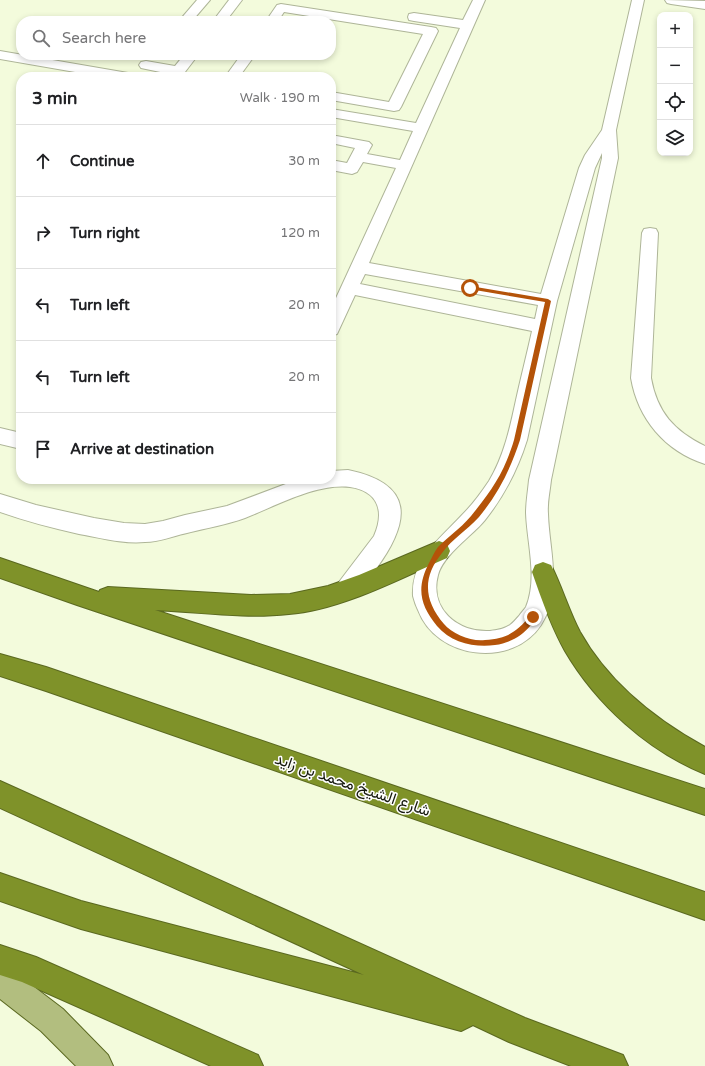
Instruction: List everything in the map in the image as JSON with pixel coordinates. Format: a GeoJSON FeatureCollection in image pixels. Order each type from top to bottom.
{"type":"FeatureCollection","features":[{"type":"Feature","properties":{"kind":"highway"},"geometry":{"type":"LineString","coordinates":[[77,595],[251,605],[290,604],[328,596],[366,583],[439,551]]}},
{"type":"Feature","properties":{"kind":"highway"},"geometry":{"type":"LineString","coordinates":[[0,568],[77,595],[705,802]]}},
{"type":"Feature","properties":{"kind":"highway"},"geometry":{"type":"LineString","coordinates":[[543,572],[556,608],[574,643],[598,677],[629,710],[666,738],[705,761]]}},
{"type":"Feature","properties":{"kind":"highway"},"geometry":{"type":"LineString","coordinates":[[0,655],[46,679]]}},
{"type":"Feature","properties":{"kind":"highway","name":"شارع الشيخ محمد بن زايد"},"geometry":{"type":"LineString","coordinates":[[0,665],[46,679],[705,906]]}},
{"type":"Feature","properties":{"kind":"highway"},"geometry":{"type":"LineString","coordinates":[[0,794],[520,1032],[612,1066]]}},
{"type":"Feature","properties":{"kind":"highway"},"geometry":{"type":"LineString","coordinates":[[0,886],[81,915],[520,1032]]}},
{"type":"Feature","properties":{"kind":"highway"},"geometry":{"type":"LineString","coordinates":[[0,960],[25,968],[247,1066]]}},
{"type":"Feature","properties":{"kind":"main road"},"geometry":{"type":"LineString","coordinates":[[0,982],[17,992],[64,1030],[97,1066]]}},
{"type":"Feature","properties":{"kind":"street"},"geometry":{"type":"LineString","coordinates":[[190,16],[204,0]]}},
{"type":"Feature","properties":{"kind":"street"},"geometry":{"type":"LineString","coordinates":[[305,0],[431,32],[394,107],[336,97]]}},
{"type":"Feature","properties":{"kind":"street"},"geometry":{"type":"LineString","coordinates":[[336,318],[479,0]]}},
{"type":"Feature","properties":{"kind":"street"},"geometry":{"type":"LineString","coordinates":[[609,130],[593,155],[587,168],[548,301],[517,440],[502,478],[476,515],[439,551],[426,576],[424,594],[430,612],[443,628],[462,639],[483,644],[504,641],[521,631],[533,617],[541,597],[543,572],[537,511],[540,480],[609,165],[609,130],[638,0]]}},
{"type":"Feature","properties":{"kind":"street"},"geometry":{"type":"LineString","coordinates":[[670,0],[705,5]]}},
{"type":"Feature","properties":{"kind":"street"},"geometry":{"type":"LineString","coordinates":[[222,16],[231,1]]}},
{"type":"Feature","properties":{"kind":"street"},"geometry":{"type":"LineString","coordinates":[[275,16],[281,8],[468,25]]}},
{"type":"Feature","properties":{"kind":"street"},"geometry":{"type":"LineString","coordinates":[[0,54],[16,57]]}},
{"type":"Feature","properties":{"kind":"street"},"geometry":{"type":"LineString","coordinates":[[33,60],[100,72]]}},
{"type":"Feature","properties":{"kind":"street"},"geometry":{"type":"LineString","coordinates":[[178,72],[187,60]]}},
{"type":"Feature","properties":{"kind":"street"},"geometry":{"type":"LineString","coordinates":[[236,72],[244,60]]}},
{"type":"Feature","properties":{"kind":"street"},"geometry":{"type":"LineString","coordinates":[[148,66],[170,72]]}},
{"type":"Feature","properties":{"kind":"street"},"geometry":{"type":"LineString","coordinates":[[336,114],[421,128]]}},
{"type":"Feature","properties":{"kind":"street"},"geometry":{"type":"LineString","coordinates":[[336,140],[364,145],[352,169],[336,166]]}},
{"type":"Feature","properties":{"kind":"street"},"geometry":{"type":"LineString","coordinates":[[358,157],[404,165]]}},
{"type":"Feature","properties":{"kind":"street"},"geometry":{"type":"LineString","coordinates":[[650,233],[641,378],[642,391],[650,410],[665,429],[678,441],[705,456]]}},
{"type":"Feature","properties":{"kind":"street"},"geometry":{"type":"LineString","coordinates":[[360,267],[548,301]]}},
{"type":"Feature","properties":{"kind":"street"},"geometry":{"type":"LineString","coordinates":[[349,288],[542,327]]}},
{"type":"Feature","properties":{"kind":"street"},"geometry":{"type":"LineString","coordinates":[[0,436],[16,440]]}},
{"type":"Feature","properties":{"kind":"street"},"geometry":{"type":"LineString","coordinates":[[336,480],[348,479],[365,481],[374,485],[383,493],[389,504],[392,515],[385,538],[347,589]]}},
{"type":"Feature","properties":{"kind":"street"},"geometry":{"type":"LineString","coordinates":[[0,503],[25,512],[107,531],[132,534],[158,532],[238,511],[310,484]]}},
{"type":"Feature","properties":{"kind":"route"},"geometry":{"type":"LineString","coordinates":[[470,288],[548,301],[517,440],[511,459],[502,478],[476,515],[439,551],[426,576],[424,594],[430,612],[443,628],[462,639],[483,644],[504,641],[521,631],[533,617]]}}]}
